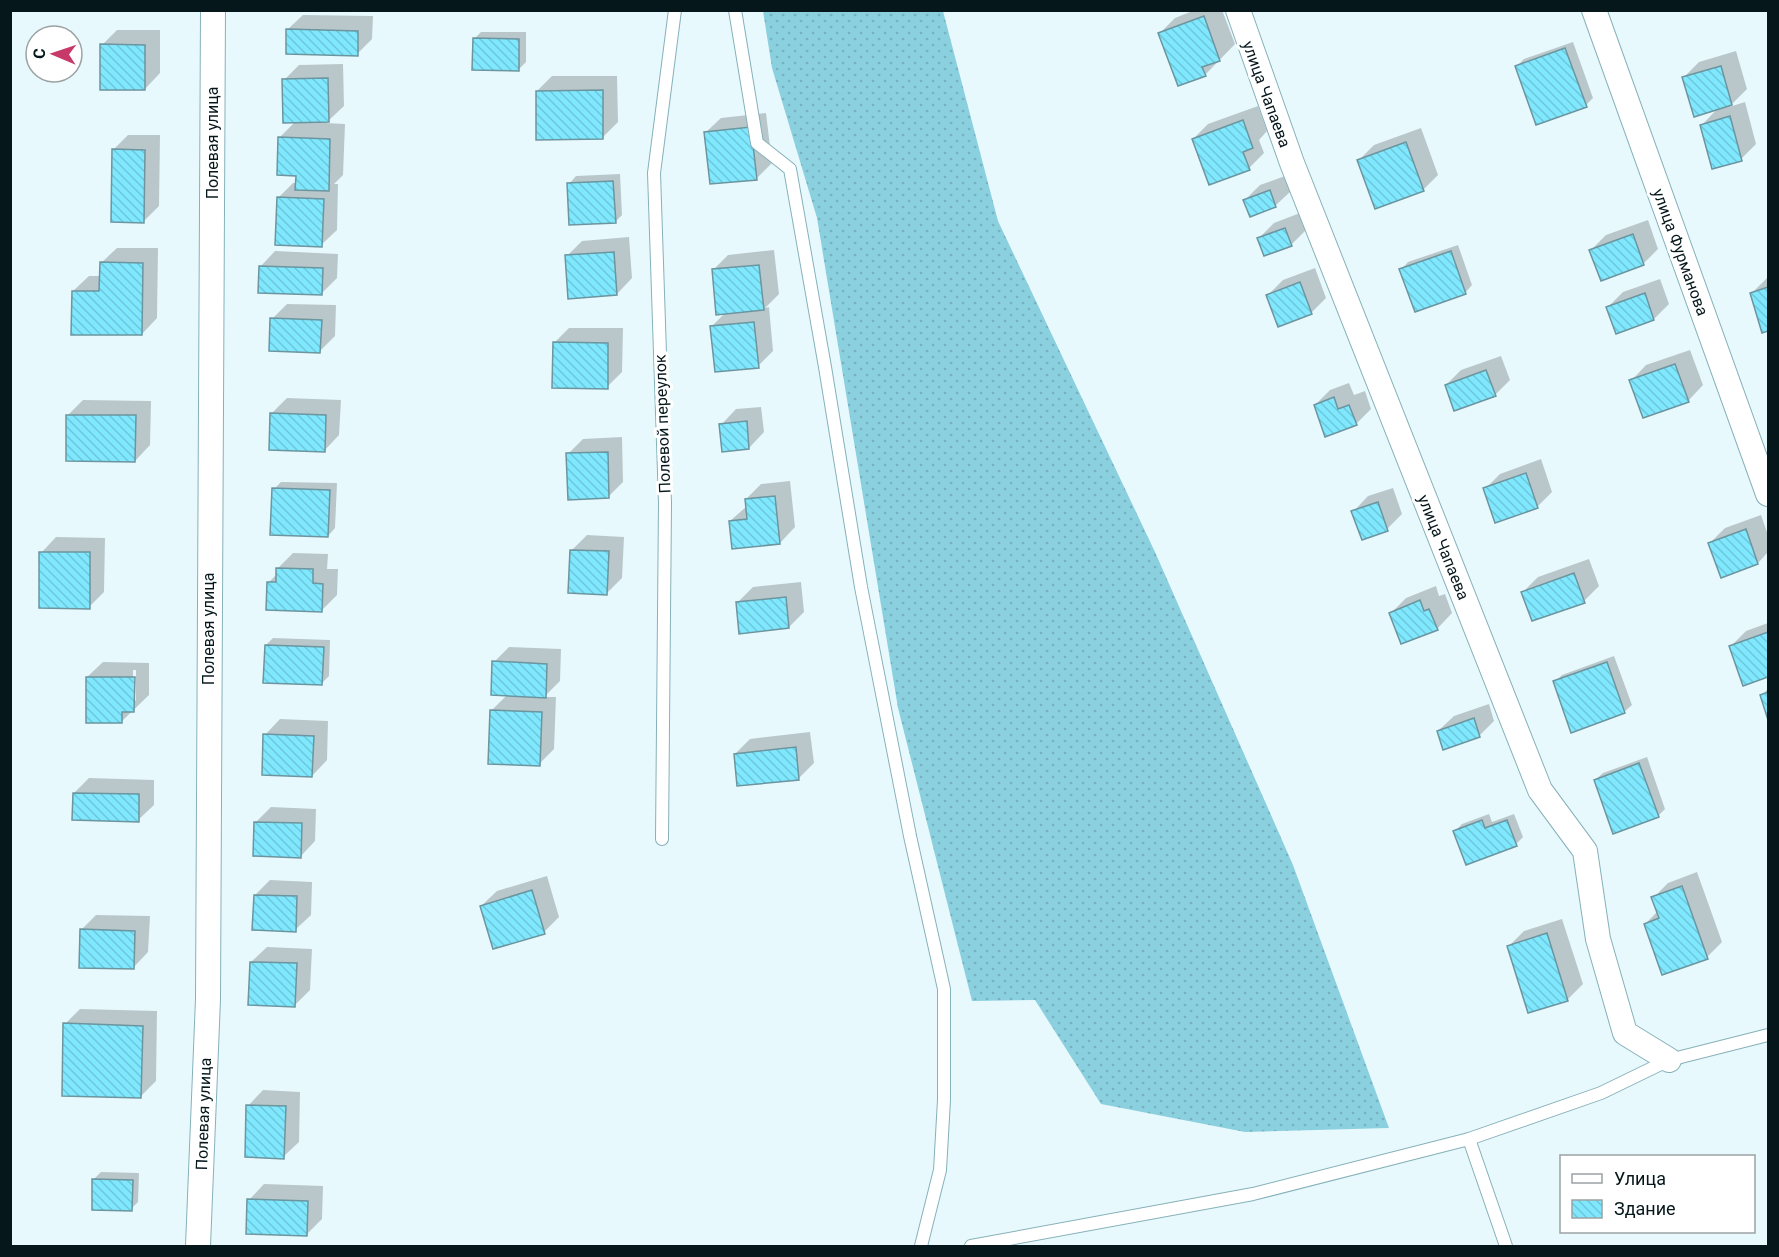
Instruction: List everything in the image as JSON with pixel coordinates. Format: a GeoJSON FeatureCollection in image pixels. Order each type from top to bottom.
{"type":"FeatureCollection","features":[{"type":"Feature","properties":{"kind":"street","name":"Полевая улица"},"geometry":{"type":"LineString","coordinates":[[198,1246],[208,987],[213,10]]}},
{"type":"Feature","properties":{"kind":"street","name":"улица Чапаева"},"geometry":{"type":"LineString","coordinates":[[1238,10],[1292,163],[1540,790],[1585,851],[1598,939],[1625,1033],[1669,1060]]}},
{"type":"Feature","properties":{"kind":"street","name":"улица Фурманова"},"geometry":{"type":"LineString","coordinates":[[1594,10],[1768,494]]}},
{"type":"Feature","properties":{"kind":"lane","name":"Полевой переулок"},"geometry":{"type":"LineString","coordinates":[[662,839],[665,503],[654,173],[675,10]]}},
{"type":"Feature","properties":{"kind":"lane"},"geometry":{"type":"LineString","coordinates":[[735,10],[758,143],[790,169],[861,588],[910,836],[944,989],[944,1100],[940,1170],[921,1246]]}},
{"type":"Feature","properties":{"kind":"lane"},"geometry":{"type":"LineString","coordinates":[[971,1246],[1253,1194],[1469,1139],[1601,1093],[1669,1060],[1768,1035]]}},
{"type":"Feature","properties":{"kind":"lane"},"geometry":{"type":"LineString","coordinates":[[1469,1139],[1506,1246]]}},
{"type":"Feature","properties":{"kind":"shaded area"},"geometry":{"type":"Polygon","coordinates":[[[763,11],[943,11],[998,221],[1155,552],[1293,865],[1389,1128],[1245,1132],[1101,1104],[1035,1000],[972,1001],[898,708],[817,218],[772,68],[763,11]]]}},
{"type":"Feature","properties":{"kind":"building"},"geometry":{"type":"Polygon","coordinates":[[[1204,16],[1220,61],[1202,67],[1206,76],[1178,86],[1158,33],[1204,16]]]}},
{"type":"Feature","properties":{"kind":"building"},"geometry":{"type":"Polygon","coordinates":[[[286,29],[358,31],[358,56],[286,54],[286,29]]]}},
{"type":"Feature","properties":{"kind":"building"},"geometry":{"type":"Polygon","coordinates":[[[473,38],[519,39],[519,71],[472,70],[473,38]]]}},
{"type":"Feature","properties":{"kind":"building"},"geometry":{"type":"Polygon","coordinates":[[[100,44],[145,45],[145,90],[100,90],[100,44]]]}},
{"type":"Feature","properties":{"kind":"building"},"geometry":{"type":"Polygon","coordinates":[[[1565,48],[1587,107],[1536,125],[1515,66],[1565,48]]]}},
{"type":"Feature","properties":{"kind":"building"},"geometry":{"type":"Polygon","coordinates":[[[1721,66],[1732,105],[1694,117],[1682,77],[1721,66]]]}},
{"type":"Feature","properties":{"kind":"building"},"geometry":{"type":"Polygon","coordinates":[[[328,78],[329,122],[283,123],[282,79],[328,78]]]}},
{"type":"Feature","properties":{"kind":"building"},"geometry":{"type":"Polygon","coordinates":[[[603,90],[603,139],[536,140],[536,91],[603,90]]]}},
{"type":"Feature","properties":{"kind":"building"},"geometry":{"type":"Polygon","coordinates":[[[1730,116],[1742,161],[1712,169],[1700,125],[1730,116]]]}},
{"type":"Feature","properties":{"kind":"building"},"geometry":{"type":"Polygon","coordinates":[[[1243,120],[1253,148],[1243,152],[1250,170],[1209,185],[1192,139],[1243,120]]]}},
{"type":"Feature","properties":{"kind":"building"},"geometry":{"type":"Polygon","coordinates":[[[751,127],[757,180],[710,184],[704,132],[751,127]]]}},
{"type":"Feature","properties":{"kind":"building"},"geometry":{"type":"Polygon","coordinates":[[[278,137],[330,139],[329,191],[295,190],[296,176],[277,175],[278,137]]]}},
{"type":"Feature","properties":{"kind":"building"},"geometry":{"type":"Polygon","coordinates":[[[1406,142],[1424,191],[1375,209],[1357,160],[1406,142]]]}},
{"type":"Feature","properties":{"kind":"building"},"geometry":{"type":"Polygon","coordinates":[[[112,149],[145,150],[144,223],[111,222],[112,149]]]}},
{"type":"Feature","properties":{"kind":"building"},"geometry":{"type":"Polygon","coordinates":[[[613,181],[616,223],[569,225],[567,183],[613,181]]]}},
{"type":"Feature","properties":{"kind":"building"},"geometry":{"type":"Polygon","coordinates":[[[1270,190],[1276,207],[1250,217],[1243,200],[1270,190]]]}},
{"type":"Feature","properties":{"kind":"building"},"geometry":{"type":"Polygon","coordinates":[[[277,197],[324,199],[322,247],[275,245],[277,197]]]}},
{"type":"Feature","properties":{"kind":"building"},"geometry":{"type":"Polygon","coordinates":[[[1285,228],[1292,246],[1264,256],[1257,238],[1285,228]]]}},
{"type":"Feature","properties":{"kind":"building"},"geometry":{"type":"Polygon","coordinates":[[[1633,234],[1644,265],[1601,281],[1589,250],[1633,234]]]}},
{"type":"Feature","properties":{"kind":"building"},"geometry":{"type":"Polygon","coordinates":[[[1451,251],[1466,294],[1415,312],[1399,269],[1451,251]]]}},
{"type":"Feature","properties":{"kind":"building"},"geometry":{"type":"Polygon","coordinates":[[[614,252],[617,295],[568,299],[565,255],[614,252]]]}},
{"type":"Feature","properties":{"kind":"building"},"geometry":{"type":"Polygon","coordinates":[[[100,262],[143,263],[142,335],[71,335],[72,291],[99,291],[100,262]]]}},
{"type":"Feature","properties":{"kind":"building"},"geometry":{"type":"Polygon","coordinates":[[[759,265],[764,310],[716,315],[712,269],[759,265]]]}},
{"type":"Feature","properties":{"kind":"building"},"geometry":{"type":"Polygon","coordinates":[[[259,266],[323,268],[322,295],[258,293],[259,266]]]}},
{"type":"Feature","properties":{"kind":"building"},"geometry":{"type":"Polygon","coordinates":[[[1300,282],[1312,314],[1278,327],[1266,295],[1300,282]]]}},
{"type":"Feature","properties":{"kind":"building"},"geometry":{"type":"Polygon","coordinates":[[[1768,287],[1768,331],[1762,333],[1750,293],[1768,287]]]}},
{"type":"Feature","properties":{"kind":"building"},"geometry":{"type":"Polygon","coordinates":[[[1645,293],[1654,320],[1616,334],[1606,307],[1645,293]]]}},
{"type":"Feature","properties":{"kind":"building"},"geometry":{"type":"Polygon","coordinates":[[[270,318],[322,320],[320,353],[269,351],[270,318]]]}},
{"type":"Feature","properties":{"kind":"building"},"geometry":{"type":"Polygon","coordinates":[[[754,322],[759,368],[715,372],[710,326],[754,322]]]}},
{"type":"Feature","properties":{"kind":"building"},"geometry":{"type":"Polygon","coordinates":[[[553,342],[608,343],[608,389],[552,388],[553,342]]]}},
{"type":"Feature","properties":{"kind":"building"},"geometry":{"type":"Polygon","coordinates":[[[1675,364],[1689,402],[1643,418],[1629,380],[1675,364]]]}},
{"type":"Feature","properties":{"kind":"building"},"geometry":{"type":"Polygon","coordinates":[[[1486,370],[1496,396],[1454,411],[1445,385],[1486,370]]]}},
{"type":"Feature","properties":{"kind":"building"},"geometry":{"type":"Polygon","coordinates":[[[1334,397],[1338,409],[1349,405],[1357,425],[1325,437],[1314,405],[1334,397]]]}},
{"type":"Feature","properties":{"kind":"building"},"geometry":{"type":"Polygon","coordinates":[[[270,413],[326,415],[325,452],[269,450],[270,413]]]}},
{"type":"Feature","properties":{"kind":"building"},"geometry":{"type":"Polygon","coordinates":[[[66,415],[136,415],[135,462],[66,461],[66,415]]]}},
{"type":"Feature","properties":{"kind":"building"},"geometry":{"type":"Polygon","coordinates":[[[747,421],[749,449],[722,452],[719,424],[747,421]]]}},
{"type":"Feature","properties":{"kind":"building"},"geometry":{"type":"Polygon","coordinates":[[[608,452],[609,498],[568,500],[566,453],[608,452]]]}},
{"type":"Feature","properties":{"kind":"building"},"geometry":{"type":"Polygon","coordinates":[[[1526,473],[1538,508],[1495,523],[1483,488],[1526,473]]]}},
{"type":"Feature","properties":{"kind":"building"},"geometry":{"type":"Polygon","coordinates":[[[272,488],[330,490],[328,537],[270,535],[272,488]]]}},
{"type":"Feature","properties":{"kind":"building"},"geometry":{"type":"Polygon","coordinates":[[[775,496],[780,544],[732,549],[729,521],[747,519],[745,499],[775,496]]]}},
{"type":"Feature","properties":{"kind":"building"},"geometry":{"type":"Polygon","coordinates":[[[1378,502],[1388,531],[1362,540],[1351,511],[1378,502]]]}},
{"type":"Feature","properties":{"kind":"building"},"geometry":{"type":"Polygon","coordinates":[[[1746,529],[1758,564],[1721,578],[1708,543],[1746,529]]]}},
{"type":"Feature","properties":{"kind":"building"},"geometry":{"type":"Polygon","coordinates":[[[570,550],[609,551],[607,595],[568,593],[570,550]]]}},
{"type":"Feature","properties":{"kind":"building"},"geometry":{"type":"Polygon","coordinates":[[[39,552],[90,552],[90,609],[39,608],[39,552]]]}},
{"type":"Feature","properties":{"kind":"building"},"geometry":{"type":"Polygon","coordinates":[[[276,568],[313,569],[313,583],[323,584],[322,612],[266,610],[267,582],[276,582],[276,568]]]}},
{"type":"Feature","properties":{"kind":"building"},"geometry":{"type":"Polygon","coordinates":[[[1574,573],[1585,603],[1532,621],[1521,592],[1574,573]]]}},
{"type":"Feature","properties":{"kind":"building"},"geometry":{"type":"Polygon","coordinates":[[[786,597],[789,628],[739,634],[736,602],[786,597]]]}},
{"type":"Feature","properties":{"kind":"building"},"geometry":{"type":"Polygon","coordinates":[[[1420,600],[1424,611],[1429,609],[1438,630],[1401,644],[1389,613],[1420,600]]]}},
{"type":"Feature","properties":{"kind":"building"},"geometry":{"type":"Polygon","coordinates":[[[1768,632],[1768,677],[1743,686],[1729,646],[1768,632]]]}},
{"type":"Feature","properties":{"kind":"building"},"geometry":{"type":"Polygon","coordinates":[[[265,645],[324,647],[322,685],[263,683],[265,645]]]}},
{"type":"Feature","properties":{"kind":"building"},"geometry":{"type":"Polygon","coordinates":[[[492,661],[547,664],[546,698],[491,695],[492,661]]]}},
{"type":"Feature","properties":{"kind":"building"},"geometry":{"type":"Polygon","coordinates":[[[1607,662],[1625,713],[1571,733],[1553,681],[1607,662]]]}},
{"type":"Feature","properties":{"kind":"building"},"geometry":{"type":"Polygon","coordinates":[[[86,677],[135,677],[134,712],[122,712],[122,723],[86,723],[86,677]]]}},
{"type":"Feature","properties":{"kind":"building"},"geometry":{"type":"Polygon","coordinates":[[[1768,692],[1768,720],[1760,695],[1768,692]]]}},
{"type":"Feature","properties":{"kind":"building"},"geometry":{"type":"Polygon","coordinates":[[[490,710],[542,712],[540,766],[488,764],[490,710]]]}},
{"type":"Feature","properties":{"kind":"building"},"geometry":{"type":"Polygon","coordinates":[[[1474,718],[1480,737],[1443,750],[1437,731],[1474,718]]]}},
{"type":"Feature","properties":{"kind":"building"},"geometry":{"type":"Polygon","coordinates":[[[263,734],[314,736],[312,777],[262,775],[263,734]]]}},
{"type":"Feature","properties":{"kind":"building"},"geometry":{"type":"Polygon","coordinates":[[[796,747],[799,780],[737,786],[734,754],[796,747]]]}},
{"type":"Feature","properties":{"kind":"building"},"geometry":{"type":"Polygon","coordinates":[[[1639,763],[1659,817],[1613,834],[1594,780],[1639,763]]]}},
{"type":"Feature","properties":{"kind":"building"},"geometry":{"type":"Polygon","coordinates":[[[73,793],[139,794],[139,822],[72,820],[73,793]]]}},
{"type":"Feature","properties":{"kind":"building"},"geometry":{"type":"Polygon","coordinates":[[[1482,820],[1485,828],[1507,820],[1517,846],[1466,865],[1453,831],[1482,820]]]}},
{"type":"Feature","properties":{"kind":"building"},"geometry":{"type":"Polygon","coordinates":[[[254,822],[302,823],[301,858],[253,856],[254,822]]]}},
{"type":"Feature","properties":{"kind":"building"},"geometry":{"type":"Polygon","coordinates":[[[1682,886],[1708,959],[1662,975],[1644,924],[1659,918],[1651,897],[1682,886]]]}},
{"type":"Feature","properties":{"kind":"building"},"geometry":{"type":"Polygon","coordinates":[[[532,890],[545,934],[493,949],[480,906],[532,890]]]}},
{"type":"Feature","properties":{"kind":"building"},"geometry":{"type":"Polygon","coordinates":[[[254,895],[297,896],[296,932],[252,930],[254,895]]]}},
{"type":"Feature","properties":{"kind":"building"},"geometry":{"type":"Polygon","coordinates":[[[80,929],[135,931],[134,969],[79,968],[80,929]]]}},
{"type":"Feature","properties":{"kind":"building"},"geometry":{"type":"Polygon","coordinates":[[[1547,933],[1568,1001],[1528,1013],[1507,946],[1547,933]]]}},
{"type":"Feature","properties":{"kind":"building"},"geometry":{"type":"Polygon","coordinates":[[[250,962],[297,963],[295,1007],[248,1005],[250,962]]]}},
{"type":"Feature","properties":{"kind":"building"},"geometry":{"type":"Polygon","coordinates":[[[63,1023],[143,1026],[141,1098],[62,1096],[63,1023]]]}},
{"type":"Feature","properties":{"kind":"building"},"geometry":{"type":"Polygon","coordinates":[[[246,1105],[286,1106],[284,1159],[245,1157],[246,1105]]]}},
{"type":"Feature","properties":{"kind":"building"},"geometry":{"type":"Polygon","coordinates":[[[92,1179],[133,1180],[132,1211],[92,1210],[92,1179]]]}},
{"type":"Feature","properties":{"kind":"building"},"geometry":{"type":"Polygon","coordinates":[[[247,1199],[308,1201],[307,1236],[246,1234],[247,1199]]]}}]}
